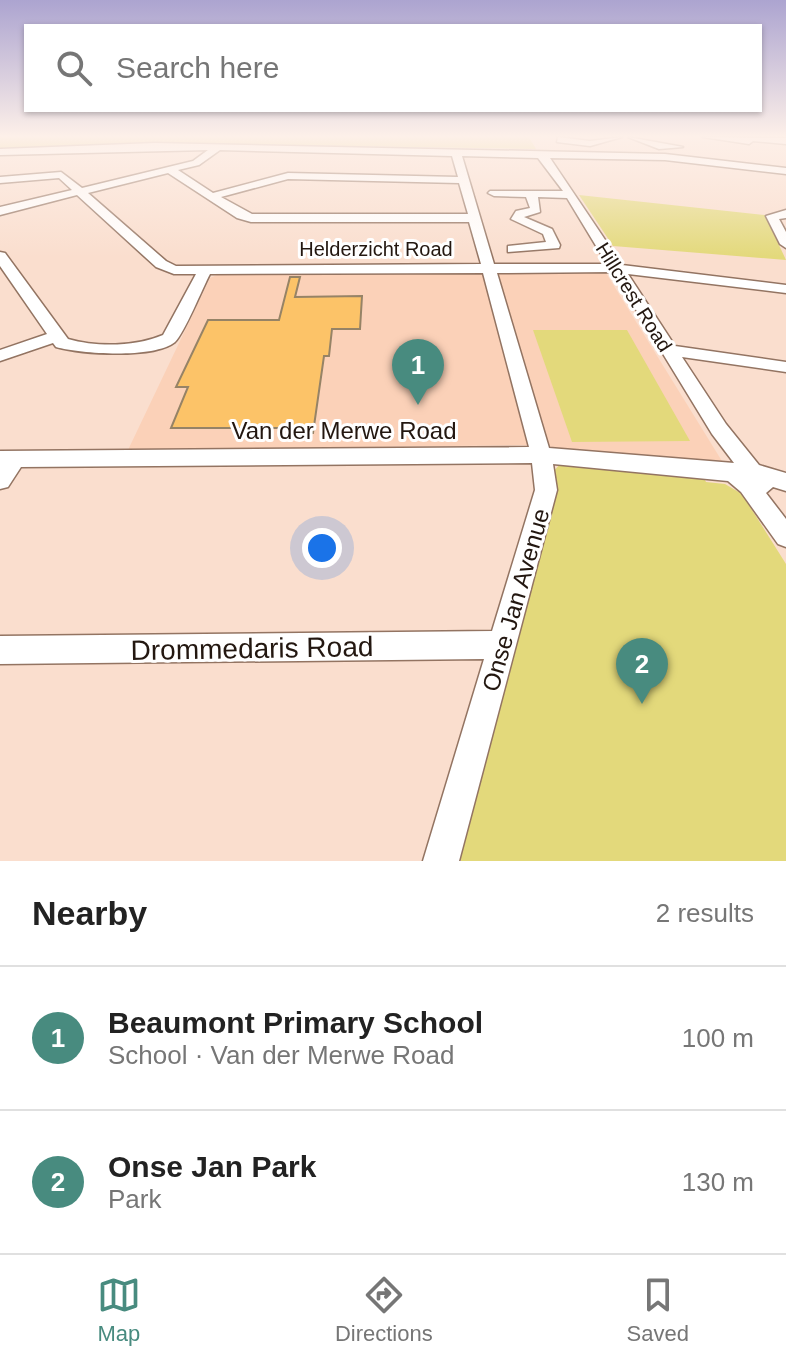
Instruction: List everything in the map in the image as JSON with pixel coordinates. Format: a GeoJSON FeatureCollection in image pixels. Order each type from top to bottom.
{"type":"FeatureCollection","features":[{"type":"Feature","properties":{"kind":"street","name":"Helderzicht Road"},"geometry":{"type":"LineString","coordinates":[[0,180],[33,177]]}},
{"type":"Feature","properties":{"kind":"street","name":"Helderzicht Road"},"geometry":{"type":"LineString","coordinates":[[62,177],[167,268],[616,268],[786,289]]}},
{"type":"Feature","properties":{"kind":"street"},"geometry":{"type":"LineString","coordinates":[[0,211],[141,177]]}},
{"type":"Feature","properties":{"kind":"street"},"geometry":{"type":"LineString","coordinates":[[182,177],[241,215],[259,219],[474,218]]}},
{"type":"Feature","properties":{"kind":"street"},"geometry":{"type":"LineString","coordinates":[[213,196],[284,177]]}},
{"type":"Feature","properties":{"kind":"street"},"geometry":{"type":"LineString","coordinates":[[340,177],[464,180]]}},
{"type":"Feature","properties":{"kind":"street","name":"Hillcrest Road"},"geometry":{"type":"LineString","coordinates":[[560,177],[719,429],[757,479],[786,535]]}},
{"type":"Feature","properties":{"kind":"street","name":"Onse Jan Avenue"},"geometry":{"type":"LineString","coordinates":[[441,861],[544,506],[546,490],[541,455],[464,180]]}},
{"type":"Feature","properties":{"kind":"street"},"geometry":{"type":"LineString","coordinates":[[494,193],[570,195]]}},
{"type":"Feature","properties":{"kind":"street"},"geometry":{"type":"LineString","coordinates":[[513,249],[552,247],[554,242],[554,232],[517,219],[520,213],[536,210],[531,194]]}},
{"type":"Feature","properties":{"kind":"street"},"geometry":{"type":"LineString","coordinates":[[780,214],[772,216],[786,244]]}},
{"type":"Feature","properties":{"kind":"street"},"geometry":{"type":"LineString","coordinates":[[0,256],[62,343],[80,346],[149,346],[164,341],[176,330],[205,270]]}},
{"type":"Feature","properties":{"kind":"street"},"geometry":{"type":"LineString","coordinates":[[0,356],[56,336]]}},
{"type":"Feature","properties":{"kind":"street"},"geometry":{"type":"LineString","coordinates":[[668,350],[786,367]]}},
{"type":"Feature","properties":{"kind":"street","name":"Van der Merwe Road"},"geometry":{"type":"LineString","coordinates":[[7,459],[541,455],[757,479]]}},
{"type":"Feature","properties":{"kind":"street"},"geometry":{"type":"LineString","coordinates":[[0,481],[7,459]]}},
{"type":"Feature","properties":{"kind":"street","name":"Drommedaris Road"},"geometry":{"type":"LineString","coordinates":[[0,650],[504,645]]}},
{"type":"Feature","properties":{"kind":"shaded area"},"geometry":{"type":"Polygon","coordinates":[[[579,195],[765,215],[786,260],[613,246],[579,195]]]}},
{"type":"Feature","properties":{"kind":"shaded area"},"geometry":{"type":"Polygon","coordinates":[[[606,273],[725,466],[522,445],[128,450],[210,278],[217,275],[606,273]]]}},
{"type":"Feature","properties":{"kind":"shaded area"},"geometry":{"type":"Polygon","coordinates":[[[533,330],[627,330],[690,441],[572,442],[533,330]]]}},
{"type":"Feature","properties":{"kind":"shaded area"},"geometry":{"type":"Polygon","coordinates":[[[560,464],[704,478],[706,482],[725,484],[742,494],[786,564],[786,861],[461,861],[461,843],[545,534],[553,497],[553,472],[560,464]]]}},
{"type":"Feature","properties":{"kind":"building"},"geometry":{"type":"Polygon","coordinates":[[[290,277],[300,277],[295,297],[362,296],[360,329],[332,329],[329,356],[324,356],[313,433],[302,433],[303,428],[171,428],[188,387],[176,387],[208,320],[279,320],[290,277]]]}},
{"type":"Feature","properties":{"kind":"place","name":"Beaumont Primary School"},"geometry":{"type":"Point","coordinates":[418,405]}},
{"type":"Feature","properties":{"kind":"place","name":"Onse Jan Park"},"geometry":{"type":"Point","coordinates":[642,704]}}]}
